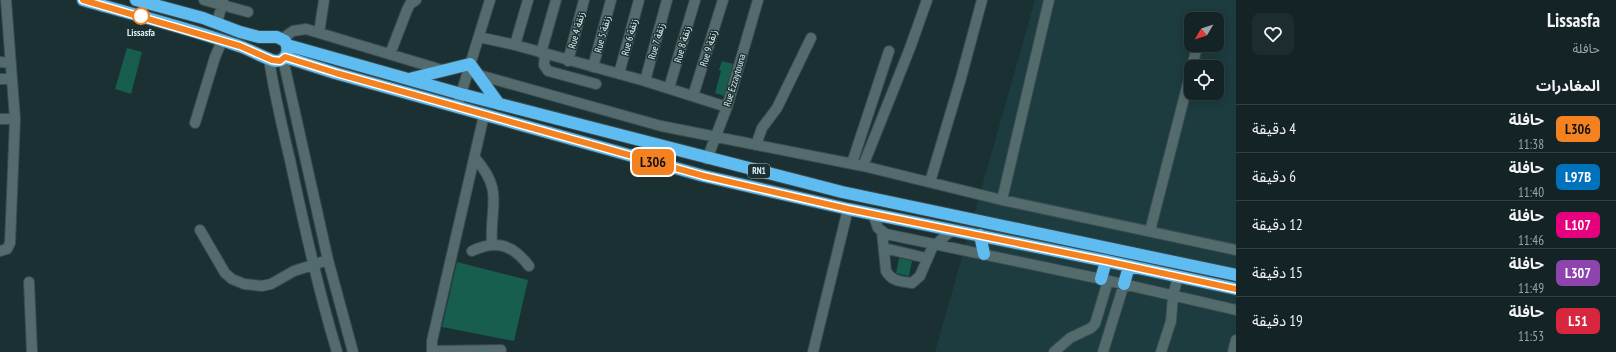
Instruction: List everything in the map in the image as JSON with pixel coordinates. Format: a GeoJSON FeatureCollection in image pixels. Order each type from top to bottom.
{"type":"FeatureCollection","features":[{"type":"Feature","properties":{"kind":"highway","name":"RN1"},"geometry":{"type":"LineString","coordinates":[[83,0],[240,46],[276,61],[284,50]]}},
{"type":"Feature","properties":{"kind":"highway","name":"RN1"},"geometry":{"type":"LineString","coordinates":[[136,0],[209,20],[246,34],[259,37],[277,37],[284,50],[336,73],[704,176],[848,209],[1236,289]]}},
{"type":"Feature","properties":{"kind":"highway"},"geometry":{"type":"LineString","coordinates":[[197,33],[192,27],[192,22],[196,19],[209,20]]}},
{"type":"Feature","properties":{"kind":"highway","name":"RN1"},"geometry":{"type":"LineString","coordinates":[[284,50],[408,79],[708,159],[842,192],[1236,274]]}},
{"type":"Feature","properties":{"kind":"highway"},"geometry":{"type":"LineString","coordinates":[[408,79],[470,64],[499,104]]}},
{"type":"Feature","properties":{"kind":"highway"},"geometry":{"type":"LineString","coordinates":[[980,236],[984,254]]}},
{"type":"Feature","properties":{"kind":"highway"},"geometry":{"type":"LineString","coordinates":[[1105,280],[1106,261]]}},
{"type":"Feature","properties":{"kind":"highway"},"geometry":{"type":"LineString","coordinates":[[1124,284],[1129,266]]}},
{"type":"Feature","properties":{"kind":"street"},"geometry":{"type":"LineString","coordinates":[[0,251],[7,249],[10,243],[15,119],[6,0]]}},
{"type":"Feature","properties":{"kind":"street"},"geometry":{"type":"LineString","coordinates":[[319,33],[324,0]]}},
{"type":"Feature","properties":{"kind":"street"},"geometry":{"type":"LineString","coordinates":[[390,54],[407,10],[410,4],[416,0]]}},
{"type":"Feature","properties":{"kind":"street"},"geometry":{"type":"LineString","coordinates":[[457,107],[490,0]]}},
{"type":"Feature","properties":{"kind":"street"},"geometry":{"type":"LineString","coordinates":[[515,45],[528,0]]}},
{"type":"Feature","properties":{"kind":"street"},"geometry":{"type":"LineString","coordinates":[[556,0],[543,54],[544,65],[548,71],[596,84]]}},
{"type":"Feature","properties":{"kind":"street","name":"Rue 4 زنقة"},"geometry":{"type":"LineString","coordinates":[[568,60],[584,0]]}},
{"type":"Feature","properties":{"kind":"street","name":"Rue 5 زنقة"},"geometry":{"type":"LineString","coordinates":[[593,67],[611,0]]}},
{"type":"Feature","properties":{"kind":"street","name":"Rue 6 زنقة"},"geometry":{"type":"LineString","coordinates":[[619,74],[639,0]]}},
{"type":"Feature","properties":{"kind":"street","name":"Rue 7 زنقة"},"geometry":{"type":"LineString","coordinates":[[645,81],[667,0]]}},
{"type":"Feature","properties":{"kind":"street","name":"Rue 8 زنقة"},"geometry":{"type":"LineString","coordinates":[[669,88],[694,0]]}},
{"type":"Feature","properties":{"kind":"street","name":"Rue 9 زنقة"},"geometry":{"type":"LineString","coordinates":[[693,96],[723,0]]}},
{"type":"Feature","properties":{"kind":"street","name":"Rue Ezzaytouna"},"geometry":{"type":"LineString","coordinates":[[708,159],[727,107],[758,0]]}},
{"type":"Feature","properties":{"kind":"street"},"geometry":{"type":"LineString","coordinates":[[863,166],[910,48],[927,0]]}},
{"type":"Feature","properties":{"kind":"street"},"geometry":{"type":"LineString","coordinates":[[930,182],[961,78],[982,0]]}},
{"type":"Feature","properties":{"kind":"street"},"geometry":{"type":"LineString","coordinates":[[1002,200],[1049,0]]}},
{"type":"Feature","properties":{"kind":"street"},"geometry":{"type":"LineString","coordinates":[[209,20],[209,1],[222,2],[248,12]]}},
{"type":"Feature","properties":{"kind":"street"},"geometry":{"type":"LineString","coordinates":[[209,20],[222,2]]}},
{"type":"Feature","properties":{"kind":"street"},"geometry":{"type":"LineString","coordinates":[[353,352],[321,230],[284,50],[293,31],[306,29],[442,70]]}},
{"type":"Feature","properties":{"kind":"street"},"geometry":{"type":"LineString","coordinates":[[479,37],[515,45],[543,54],[645,81],[727,107]]}},
{"type":"Feature","properties":{"kind":"street"},"geometry":{"type":"LineString","coordinates":[[756,145],[762,128],[777,108],[811,38]]}},
{"type":"Feature","properties":{"kind":"street"},"geometry":{"type":"LineString","coordinates":[[195,123],[215,57],[222,41]]}},
{"type":"Feature","properties":{"kind":"street"},"geometry":{"type":"LineString","coordinates":[[852,164],[889,51]]}},
{"type":"Feature","properties":{"kind":"street"},"geometry":{"type":"LineString","coordinates":[[269,59],[272,83],[313,265],[322,303],[337,352]]}},
{"type":"Feature","properties":{"kind":"street"},"geometry":{"type":"LineString","coordinates":[[0,62],[11,63]]}},
{"type":"Feature","properties":{"kind":"street"},"geometry":{"type":"LineString","coordinates":[[479,75],[661,126],[863,166],[1002,200],[1236,250]]}},
{"type":"Feature","properties":{"kind":"street"},"geometry":{"type":"LineString","coordinates":[[0,79],[12,78]]}},
{"type":"Feature","properties":{"kind":"street"},"geometry":{"type":"LineString","coordinates":[[1150,232],[1184,98]]}},
{"type":"Feature","properties":{"kind":"street"},"geometry":{"type":"LineString","coordinates":[[484,115],[475,158],[459,218],[432,341],[432,352],[501,350]]}},
{"type":"Feature","properties":{"kind":"street"},"geometry":{"type":"LineString","coordinates":[[0,119],[15,119]]}},
{"type":"Feature","properties":{"kind":"street"},"geometry":{"type":"LineString","coordinates":[[475,158],[483,167],[492,182],[494,209],[492,222],[492,245]]}},
{"type":"Feature","properties":{"kind":"street"},"geometry":{"type":"LineString","coordinates":[[813,352],[848,209]]}},
{"type":"Feature","properties":{"kind":"street"},"geometry":{"type":"LineString","coordinates":[[873,214],[878,228],[882,232],[1124,284],[1236,310]]}},
{"type":"Feature","properties":{"kind":"street"},"geometry":{"type":"LineString","coordinates":[[200,230],[225,273],[232,279],[244,284],[262,286],[271,284],[294,271],[328,260]]}},
{"type":"Feature","properties":{"kind":"street"},"geometry":{"type":"LineString","coordinates":[[306,233],[321,230]]}},
{"type":"Feature","properties":{"kind":"street"},"geometry":{"type":"LineString","coordinates":[[882,232],[886,271],[895,280],[912,283],[915,282],[920,276],[926,258],[935,244],[952,230]]}},
{"type":"Feature","properties":{"kind":"street"},"geometry":{"type":"LineString","coordinates":[[472,252],[484,246],[503,245],[515,251],[530,266]]}},
{"type":"Feature","properties":{"kind":"street"},"geometry":{"type":"LineString","coordinates":[[884,248],[926,258]]}},
{"type":"Feature","properties":{"kind":"street"},"geometry":{"type":"LineString","coordinates":[[1161,352],[1171,321],[1173,296],[1178,276]]}},
{"type":"Feature","properties":{"kind":"street"},"geometry":{"type":"LineString","coordinates":[[1054,352],[1070,338],[1091,328],[1095,324],[1105,280]]}},
{"type":"Feature","properties":{"kind":"street"},"geometry":{"type":"LineString","coordinates":[[29,282],[32,352]]}},
{"type":"Feature","properties":{"kind":"street"},"geometry":{"type":"LineString","coordinates":[[1103,352],[1124,284]]}},
{"type":"Feature","properties":{"kind":"shaded area"},"geometry":{"type":"Polygon","coordinates":[[[1035,0],[1236,0],[1236,352],[935,352],[1035,0]]]}},
{"type":"Feature","properties":{"kind":"building"},"geometry":{"type":"Polygon","coordinates":[[[127,48],[142,52],[131,94],[115,89],[127,48]]]}},
{"type":"Feature","properties":{"kind":"building"},"geometry":{"type":"Polygon","coordinates":[[[722,61],[733,64],[724,96],[715,93],[722,61]]]}},
{"type":"Feature","properties":{"kind":"building"},"geometry":{"type":"Polygon","coordinates":[[[899,258],[912,261],[909,276],[896,273],[899,258]]]}},
{"type":"Feature","properties":{"kind":"building"},"geometry":{"type":"Polygon","coordinates":[[[457,262],[528,280],[514,341],[442,327],[457,262]]]}},
{"type":"Feature","properties":{"kind":"bus line","name":"L306"},"geometry":{"type":"LineString","coordinates":[[83,0],[240,46],[272,60],[280,61],[285,57],[336,73],[704,176],[848,209],[1236,289]]}},
{"type":"Feature","properties":{"kind":"place","name":"Lissasfa"},"geometry":{"type":"Point","coordinates":[141,16]}}]}
